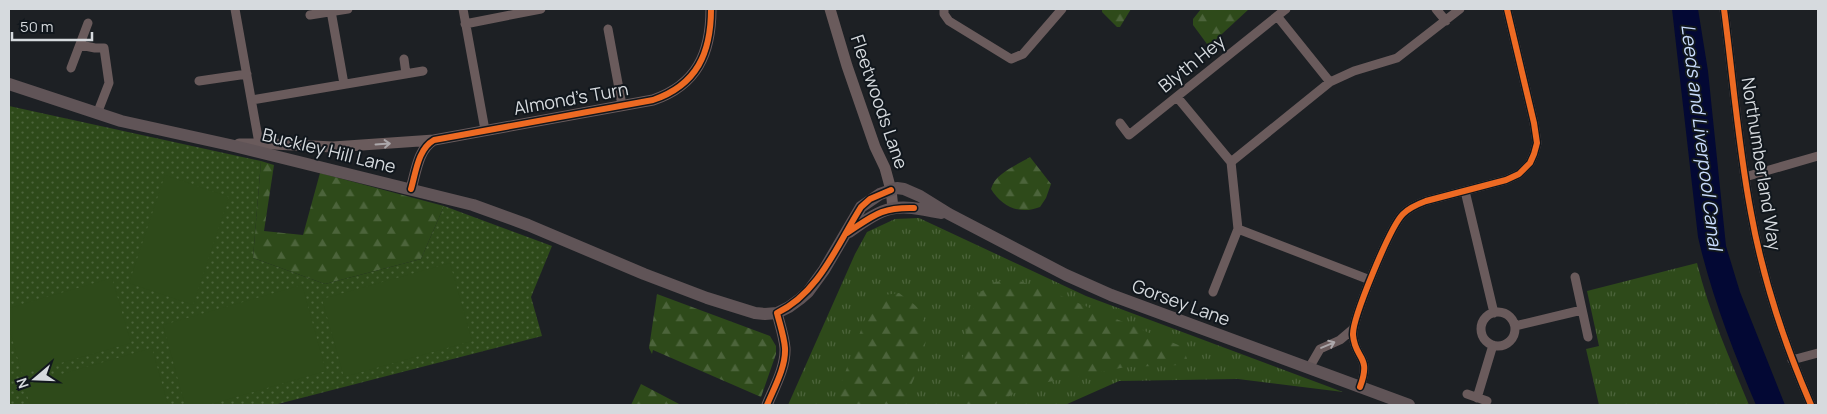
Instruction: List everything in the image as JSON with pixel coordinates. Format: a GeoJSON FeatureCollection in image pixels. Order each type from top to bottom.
{"type":"FeatureCollection","features":[{"type":"Feature","properties":{"kind":"main road","name":"Buckley Hill Lane"},"geometry":{"type":"LineString","coordinates":[[9,84],[97,114],[150,128],[230,145],[260,148],[464,203],[497,214],[644,274],[720,302],[755,313],[777,313]]}},
{"type":"Feature","properties":{"kind":"main road","name":"Gorsey Lane"},"geometry":{"type":"LineString","coordinates":[[891,190],[904,189],[912,192],[949,214],[1066,275],[1111,295],[1409,405]]}},
{"type":"Feature","properties":{"kind":"main road"},"geometry":{"type":"LineString","coordinates":[[777,313],[795,303],[808,292],[824,270],[861,207],[870,199],[891,190]]}},
{"type":"Feature","properties":{"kind":"main road","name":"Gorsey Lane"},"geometry":{"type":"LineString","coordinates":[[893,208],[920,208],[949,214]]}},
{"type":"Feature","properties":{"kind":"main road"},"geometry":{"type":"LineString","coordinates":[[843,236],[870,217],[893,208]]}},
{"type":"Feature","properties":{"kind":"street"},"geometry":{"type":"LineString","coordinates":[[235,9],[260,148]]}},
{"type":"Feature","properties":{"kind":"street"},"geometry":{"type":"LineString","coordinates":[[310,15],[348,9]]}},
{"type":"Feature","properties":{"kind":"street"},"geometry":{"type":"LineString","coordinates":[[463,9],[485,130]]}},
{"type":"Feature","properties":{"kind":"street"},"geometry":{"type":"LineString","coordinates":[[465,24],[541,9]]}},
{"type":"Feature","properties":{"kind":"street","name":"Almond's Turn"},"geometry":{"type":"LineString","coordinates":[[260,148],[334,147],[434,140],[653,100],[670,94],[692,75],[708,46],[711,9]]}},
{"type":"Feature","properties":{"kind":"street","name":"Fleetwoods Lane"},"geometry":{"type":"LineString","coordinates":[[830,9],[847,66],[875,147],[885,168],[891,190],[893,208]]}},
{"type":"Feature","properties":{"kind":"street"},"geometry":{"type":"LineString","coordinates":[[944,9],[944,14],[949,21],[1012,59],[1023,54],[1062,9]]}},
{"type":"Feature","properties":{"kind":"street","name":"Blyth Hey"},"geometry":{"type":"LineString","coordinates":[[1120,123],[1129,135],[1286,9]]}},
{"type":"Feature","properties":{"kind":"street"},"geometry":{"type":"LineString","coordinates":[[1436,9],[1446,21]]}},
{"type":"Feature","properties":{"kind":"street"},"geometry":{"type":"LineString","coordinates":[[1231,162],[1330,82],[1354,71],[1398,58],[1460,9]]}},
{"type":"Feature","properties":{"kind":"street"},"geometry":{"type":"LineString","coordinates":[[1360,386],[1365,368],[1364,361],[1354,342],[1353,329],[1370,280],[1389,235],[1403,214],[1414,206],[1426,201],[1506,180],[1519,174],[1530,163],[1537,143],[1507,9]]}},
{"type":"Feature","properties":{"kind":"street","name":"Northumberland Way"},"geometry":{"type":"LineString","coordinates":[[1724,9],[1745,178],[1761,259],[1778,322],[1811,405]]}},
{"type":"Feature","properties":{"kind":"street"},"geometry":{"type":"LineString","coordinates":[[332,11],[344,84]]}},
{"type":"Feature","properties":{"kind":"street"},"geometry":{"type":"LineString","coordinates":[[1277,16],[1330,82]]}},
{"type":"Feature","properties":{"kind":"street"},"geometry":{"type":"LineString","coordinates":[[71,68],[88,23]]}},
{"type":"Feature","properties":{"kind":"street"},"geometry":{"type":"LineString","coordinates":[[608,29],[622,105]]}},
{"type":"Feature","properties":{"kind":"street"},"geometry":{"type":"LineString","coordinates":[[80,45],[104,48],[109,83],[97,114]]}},
{"type":"Feature","properties":{"kind":"street"},"geometry":{"type":"LineString","coordinates":[[404,59],[406,74]]}},
{"type":"Feature","properties":{"kind":"street"},"geometry":{"type":"LineString","coordinates":[[252,100],[423,71]]}},
{"type":"Feature","properties":{"kind":"street"},"geometry":{"type":"LineString","coordinates":[[199,80],[247,74]]}},
{"type":"Feature","properties":{"kind":"street"},"geometry":{"type":"LineString","coordinates":[[1177,97],[1231,162],[1238,229],[1213,292]]}},
{"type":"Feature","properties":{"kind":"street"},"geometry":{"type":"LineString","coordinates":[[411,189],[422,152],[427,144],[434,140]]}},
{"type":"Feature","properties":{"kind":"street"},"geometry":{"type":"LineString","coordinates":[[1745,178],[1818,156]]}},
{"type":"Feature","properties":{"kind":"street"},"geometry":{"type":"LineString","coordinates":[[1465,191],[1494,313]]}},
{"type":"Feature","properties":{"kind":"street"},"geometry":{"type":"LineString","coordinates":[[1238,229],[1370,280]]}},
{"type":"Feature","properties":{"kind":"street"},"geometry":{"type":"LineString","coordinates":[[1575,278],[1588,337]]}},
{"type":"Feature","properties":{"kind":"street"},"geometry":{"type":"LineString","coordinates":[[1515,326],[1582,310]]}},
{"type":"Feature","properties":{"kind":"street"},"geometry":{"type":"LineString","coordinates":[[767,405],[785,355],[784,338],[777,313]]}},
{"type":"Feature","properties":{"kind":"street"},"geometry":{"type":"LineString","coordinates":[[1494,313],[1509,316],[1515,326],[1514,336],[1507,343],[1498,346],[1484,339],[1481,328],[1485,318],[1494,313]]}},
{"type":"Feature","properties":{"kind":"street"},"geometry":{"type":"LineString","coordinates":[[1309,368],[1320,349],[1340,340],[1353,329]]}},
{"type":"Feature","properties":{"kind":"street"},"geometry":{"type":"LineString","coordinates":[[1477,398],[1493,345]]}},
{"type":"Feature","properties":{"kind":"street"},"geometry":{"type":"LineString","coordinates":[[1792,360],[1818,353]]}},
{"type":"Feature","properties":{"kind":"street"},"geometry":{"type":"LineString","coordinates":[[1467,394],[1487,401]]}},
{"type":"Feature","properties":{"kind":"green space"},"geometry":{"type":"Polygon","coordinates":[[[1102,9],[1131,9],[1120,27],[1117,27],[1102,12],[1102,9]]]}},
{"type":"Feature","properties":{"kind":"green space"},"geometry":{"type":"Polygon","coordinates":[[[1201,9],[1249,9],[1210,45],[1207,44],[1193,25],[1193,19],[1201,9]]]}},
{"type":"Feature","properties":{"kind":"green space"},"geometry":{"type":"Polygon","coordinates":[[[9,106],[261,161],[253,258],[325,284],[421,259],[444,206],[552,246],[531,297],[542,336],[274,405],[9,405],[9,106]]]}},
{"type":"Feature","properties":{"kind":"green space"},"geometry":{"type":"Polygon","coordinates":[[[1030,157],[1051,184],[1046,198],[1040,207],[1019,210],[1000,201],[991,189],[997,178],[1013,166],[1030,157]]]}},
{"type":"Feature","properties":{"kind":"green space"},"geometry":{"type":"Polygon","coordinates":[[[261,161],[274,165],[264,231],[303,235],[320,173],[444,206],[421,259],[325,284],[253,258],[261,161]]]}},
{"type":"Feature","properties":{"kind":"green space"},"geometry":{"type":"Polygon","coordinates":[[[165,175],[229,197],[193,305],[129,283],[165,175]]]}},
{"type":"Feature","properties":{"kind":"green space"},"geometry":{"type":"Polygon","coordinates":[[[919,218],[1086,296],[1343,392],[1238,379],[1119,381],[1065,405],[788,405],[855,254],[867,232],[895,219],[919,218]]]}},
{"type":"Feature","properties":{"kind":"green space"},"geometry":{"type":"Polygon","coordinates":[[[450,263],[472,341],[344,377],[322,299],[450,263]]]}},
{"type":"Feature","properties":{"kind":"green space"},"geometry":{"type":"Polygon","coordinates":[[[1697,263],[1727,353],[1749,405],[1599,405],[1586,349],[1599,346],[1587,291],[1697,263]]]}},
{"type":"Feature","properties":{"kind":"green space"},"geometry":{"type":"Polygon","coordinates":[[[112,278],[131,343],[22,374],[9,327],[9,308],[112,278]]]}},
{"type":"Feature","properties":{"kind":"green space"},"geometry":{"type":"Polygon","coordinates":[[[1014,279],[1059,295],[1183,347],[1187,359],[1181,365],[1126,367],[1027,386],[994,405],[963,405],[957,399],[967,327],[979,293],[995,282],[1014,279]]]}},
{"type":"Feature","properties":{"kind":"green space"},"geometry":{"type":"Polygon","coordinates":[[[302,285],[326,371],[208,405],[185,405],[163,325],[302,285]]]}},
{"type":"Feature","properties":{"kind":"green space"},"geometry":{"type":"Polygon","coordinates":[[[899,293],[915,305],[922,314],[926,336],[921,361],[901,405],[833,405],[870,306],[884,295],[899,293]]]}},
{"type":"Feature","properties":{"kind":"green space"},"geometry":{"type":"Polygon","coordinates":[[[657,294],[770,336],[776,346],[776,354],[761,397],[653,350],[652,354],[649,348],[657,294]]]}},
{"type":"Feature","properties":{"kind":"green space"},"geometry":{"type":"Polygon","coordinates":[[[152,348],[168,405],[30,405],[24,385],[152,348]]]}},
{"type":"Feature","properties":{"kind":"green space"},"geometry":{"type":"Polygon","coordinates":[[[641,384],[681,405],[631,405],[641,384]]]}},
{"type":"Feature","properties":{"kind":"water","name":"Leeds and Liverpool Canal"},"geometry":{"type":"Polygon","coordinates":[[[1672,9],[1698,9],[1708,71],[1726,246],[1740,292],[1785,405],[1756,405],[1731,343],[1709,280],[1698,237],[1672,9]]]}},
{"type":"Feature","properties":{"kind":"cycle path"},"geometry":{"type":"LineString","coordinates":[[411,189],[421,155],[424,149],[434,140],[653,100],[668,94],[681,86],[699,65],[708,40],[711,9]]}},
{"type":"Feature","properties":{"kind":"cycle path"},"geometry":{"type":"LineString","coordinates":[[1360,387],[1364,363],[1354,343],[1354,326],[1381,254],[1397,222],[1408,210],[1426,201],[1506,180],[1519,174],[1530,163],[1534,154],[1537,143],[1534,123],[1507,9]]}},
{"type":"Feature","properties":{"kind":"cycle path"},"geometry":{"type":"LineString","coordinates":[[1724,9],[1746,188],[1756,238],[1775,310],[1811,405]]}},
{"type":"Feature","properties":{"kind":"cycle path"},"geometry":{"type":"LineString","coordinates":[[767,405],[779,377],[785,355],[784,339],[777,313],[792,304],[816,281],[861,207],[870,199],[891,190]]}},
{"type":"Feature","properties":{"kind":"cycle path"},"geometry":{"type":"LineString","coordinates":[[847,233],[871,217],[885,211],[914,208]]}}]}
